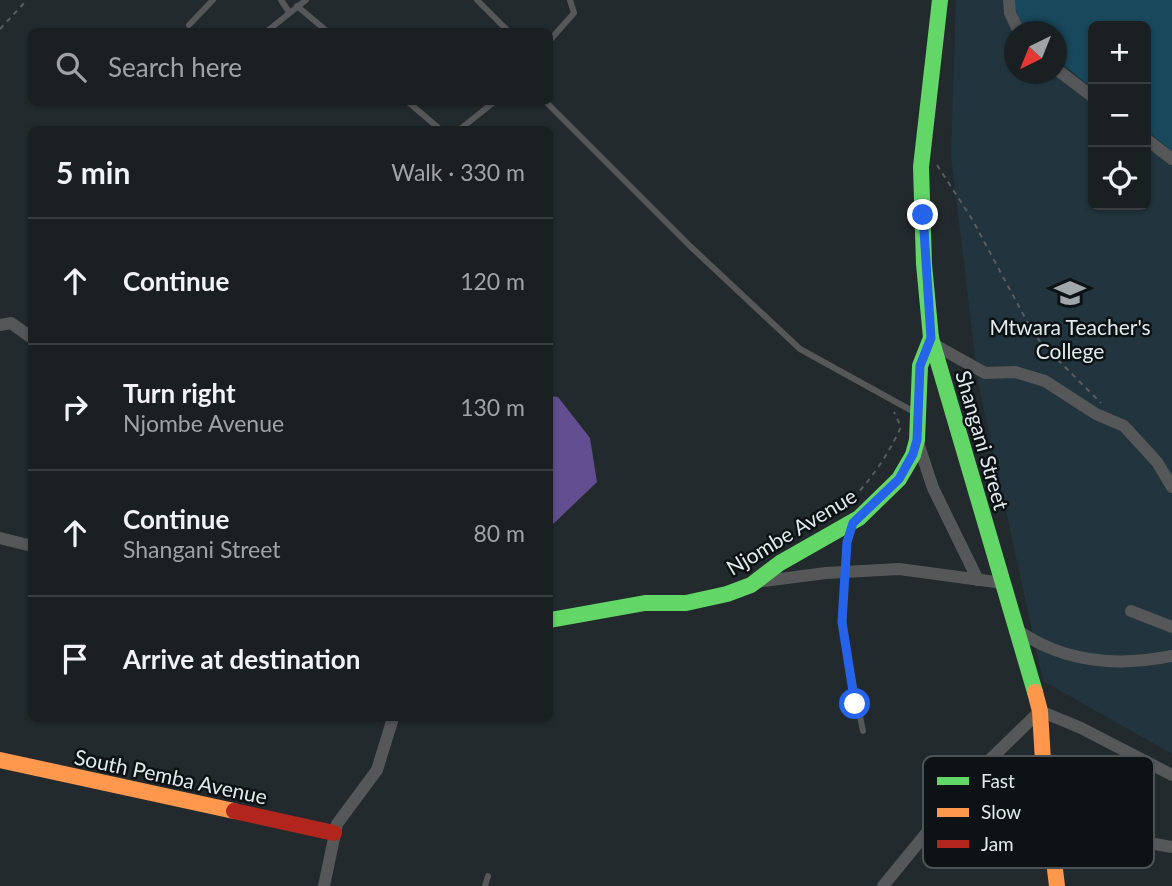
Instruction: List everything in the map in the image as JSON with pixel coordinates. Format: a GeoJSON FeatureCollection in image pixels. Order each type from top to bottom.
{"type":"FeatureCollection","features":[{"type":"Feature","properties":{"kind":"street","name":"Shangani Street"},"geometry":{"type":"LineString","coordinates":[[940,0],[924,121],[921,167],[924,264],[932,341],[1040,711],[1044,756]]}},
{"type":"Feature","properties":{"kind":"street"},"geometry":{"type":"LineString","coordinates":[[1009,0],[1014,21]]}},
{"type":"Feature","properties":{"kind":"street"},"geometry":{"type":"LineString","coordinates":[[1067,77],[1088,93]]}},
{"type":"Feature","properties":{"kind":"street"},"geometry":{"type":"LineString","coordinates":[[1151,143],[1172,159]]}},
{"type":"Feature","properties":{"kind":"street"},"geometry":{"type":"LineString","coordinates":[[0,325],[11,323],[28,335]]}},
{"type":"Feature","properties":{"kind":"street","name":"Njombe Avenue"},"geometry":{"type":"LineString","coordinates":[[553,619],[645,603],[696,601],[756,582],[785,560],[853,523],[899,479],[913,454],[917,440],[920,366],[932,341]]}},
{"type":"Feature","properties":{"kind":"street"},"geometry":{"type":"LineString","coordinates":[[932,341],[985,373],[1014,372],[1045,381],[1096,414],[1124,426],[1157,462],[1172,487]]}},
{"type":"Feature","properties":{"kind":"street"},"geometry":{"type":"LineString","coordinates":[[917,440],[933,488],[978,580]]}},
{"type":"Feature","properties":{"kind":"street"},"geometry":{"type":"LineString","coordinates":[[0,538],[28,545]]}},
{"type":"Feature","properties":{"kind":"street"},"geometry":{"type":"LineString","coordinates":[[756,582],[899,569],[1003,583]]}},
{"type":"Feature","properties":{"kind":"street"},"geometry":{"type":"LineString","coordinates":[[1130,611],[1172,627]]}},
{"type":"Feature","properties":{"kind":"street"},"geometry":{"type":"LineString","coordinates":[[1017,630],[1042,644],[1090,661],[1126,664],[1172,656]]}},
{"type":"Feature","properties":{"kind":"street"},"geometry":{"type":"LineString","coordinates":[[994,756],[1040,711],[1081,728],[1135,756]]}},
{"type":"Feature","properties":{"kind":"street"},"geometry":{"type":"LineString","coordinates":[[324,886],[334,833],[354,797],[377,769],[392,721]]}},
{"type":"Feature","properties":{"kind":"street","name":"South Pemba Avenue"},"geometry":{"type":"LineString","coordinates":[[0,760],[334,833]]}},
{"type":"Feature","properties":{"kind":"street"},"geometry":{"type":"LineString","coordinates":[[1154,766],[1172,775]]}},
{"type":"Feature","properties":{"kind":"street"},"geometry":{"type":"LineString","coordinates":[[883,886],[923,837]]}},
{"type":"Feature","properties":{"kind":"street"},"geometry":{"type":"LineString","coordinates":[[1154,844],[1172,847]]}},
{"type":"Feature","properties":{"kind":"street","name":"Shangani Street"},"geometry":{"type":"LineString","coordinates":[[1055,868],[1057,886]]}},
{"type":"Feature","properties":{"kind":"lane"},"geometry":{"type":"LineString","coordinates":[[189,25],[214,0]]}},
{"type":"Feature","properties":{"kind":"lane"},"geometry":{"type":"LineString","coordinates":[[281,0],[289,12]]}},
{"type":"Feature","properties":{"kind":"lane"},"geometry":{"type":"LineString","coordinates":[[271,28],[306,0]]}},
{"type":"Feature","properties":{"kind":"lane"},"geometry":{"type":"LineString","coordinates":[[477,0],[505,28]]}},
{"type":"Feature","properties":{"kind":"lane"},"geometry":{"type":"LineString","coordinates":[[553,37],[571,17],[572,3],[582,0]]}},
{"type":"Feature","properties":{"kind":"lane"},"geometry":{"type":"LineString","coordinates":[[297,6],[322,28]]}},
{"type":"Feature","properties":{"kind":"lane"},"geometry":{"type":"LineString","coordinates":[[412,105],[436,126]]}},
{"type":"Feature","properties":{"kind":"lane"},"geometry":{"type":"LineString","coordinates":[[464,126],[490,105]]}},
{"type":"Feature","properties":{"kind":"lane"},"geometry":{"type":"LineString","coordinates":[[549,105],[690,246],[800,349],[917,414]]}},
{"type":"Feature","properties":{"kind":"lane"},"geometry":{"type":"LineString","coordinates":[[845,572],[843,634],[863,731]]}},
{"type":"Feature","properties":{"kind":"lane"},"geometry":{"type":"LineString","coordinates":[[485,886],[488,876]]}},
{"type":"Feature","properties":{"kind":"path"},"geometry":{"type":"LineString","coordinates":[[0,29],[26,0]]}},
{"type":"Feature","properties":{"kind":"path"},"geometry":{"type":"LineString","coordinates":[[936,164],[972,219],[1031,329],[1042,344],[1104,406]]}},
{"type":"Feature","properties":{"kind":"path"},"geometry":{"type":"LineString","coordinates":[[832,519],[867,484],[901,427],[888,399]]}},
{"type":"Feature","properties":{"kind":"path"},"geometry":{"type":"LineString","coordinates":[[845,572],[847,542],[853,523]]}},
{"type":"Feature","properties":{"kind":"shaded area","name":"Mtwara Teacher's College"},"geometry":{"type":"Polygon","coordinates":[[[956,0],[1172,0],[1172,754],[1043,681],[978,382],[951,155],[956,0]]]}},
{"type":"Feature","properties":{"kind":"shaded area"},"geometry":{"type":"Polygon","coordinates":[[[1013,0],[1172,0],[1172,151],[1151,134],[1151,21],[1088,21],[1088,85],[1067,67],[1067,21],[1020,21],[1013,0]]]}},
{"type":"Feature","properties":{"kind":"shaded area"},"geometry":{"type":"Polygon","coordinates":[[[553,396],[558,397],[590,438],[597,482],[553,524],[553,396]]]}},
{"type":"Feature","properties":{"kind":"traffic: fast"},"geometry":{"type":"LineString","coordinates":[[940,0],[921,167],[924,264],[931,338],[1035,692]]}},
{"type":"Feature","properties":{"kind":"traffic: fast"},"geometry":{"type":"LineString","coordinates":[[553,619],[645,603],[686,603],[727,594],[751,585],[780,563],[859,518],[899,479],[913,455],[917,440],[920,366],[931,338]]}},
{"type":"Feature","properties":{"kind":"traffic: slow"},"geometry":{"type":"LineString","coordinates":[[1035,692],[1040,711],[1043,756]]}},
{"type":"Feature","properties":{"kind":"traffic: slow"},"geometry":{"type":"LineString","coordinates":[[0,760],[234,811]]}},
{"type":"Feature","properties":{"kind":"traffic: slow"},"geometry":{"type":"LineString","coordinates":[[1055,868],[1057,886]]}},
{"type":"Feature","properties":{"kind":"traffic: jam"},"geometry":{"type":"LineString","coordinates":[[234,811],[334,833]]}},
{"type":"Feature","properties":{"kind":"place","name":"Mtwara Teacher's College"},"geometry":{"type":"Point","coordinates":[1070,293]}},
{"type":"Feature","properties":{"kind":"route"},"geometry":{"type":"LineString","coordinates":[[855,704],[845,651],[841,608],[847,542],[853,523],[899,479],[913,454],[917,440],[920,366],[931,338],[924,264],[923,215]]}}]}
